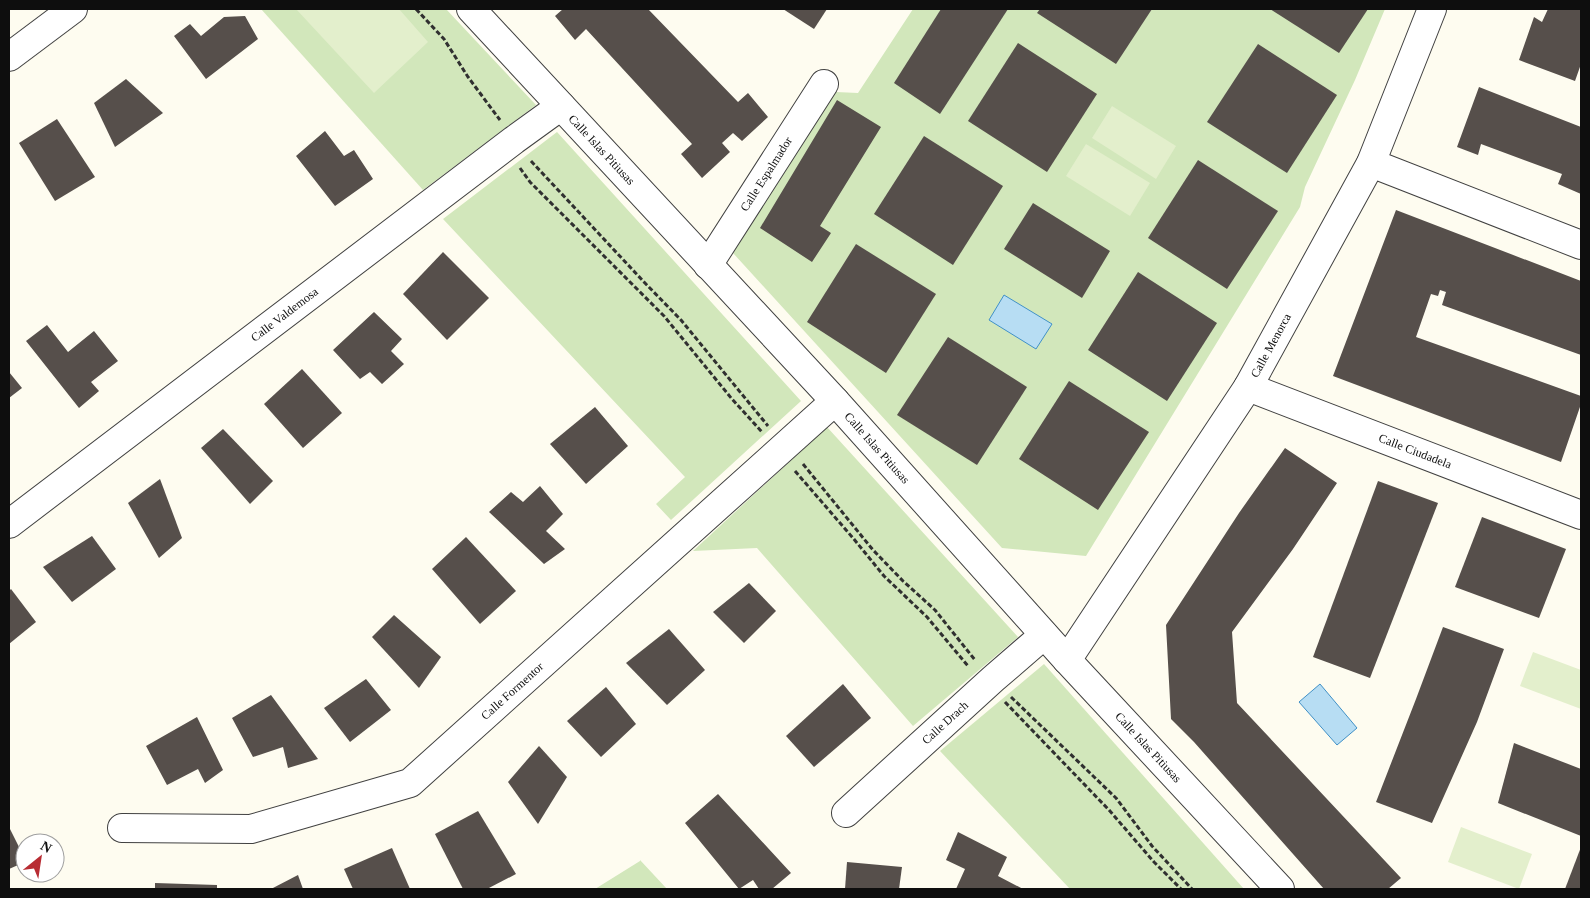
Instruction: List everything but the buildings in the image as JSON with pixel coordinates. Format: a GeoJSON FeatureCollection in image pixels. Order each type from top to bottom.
{"type":"FeatureCollection","features":[{"type":"Feature","properties":{"kind":"street"},"geometry":{"type":"LineString","coordinates":[[9,57],[73,9]]}},
{"type":"Feature","properties":{"kind":"street","name":"Calle Islas Pitiusas"},"geometry":{"type":"LineString","coordinates":[[471,9],[834,402],[1044,635],[1280,889]]}},
{"type":"Feature","properties":{"kind":"street","name":"Calle Menorca"},"geometry":{"type":"LineString","coordinates":[[1067,660],[1248,388],[1371,163],[1432,9]]}},
{"type":"Feature","properties":{"kind":"street","name":"Calle Espalmador"},"geometry":{"type":"LineString","coordinates":[[708,265],[824,84]]}},
{"type":"Feature","properties":{"kind":"street","name":"Calle Valdemosa"},"geometry":{"type":"LineString","coordinates":[[9,524],[561,106]]}},
{"type":"Feature","properties":{"kind":"street"},"geometry":{"type":"LineString","coordinates":[[1371,163],[1581,245]]}},
{"type":"Feature","properties":{"kind":"street","name":"Calle Ciudadela"},"geometry":{"type":"LineString","coordinates":[[1248,388],[1581,515]]}},
{"type":"Feature","properties":{"kind":"street","name":"Calle Formentor"},"geometry":{"type":"LineString","coordinates":[[122,828],[251,829],[410,783],[834,402]]}},
{"type":"Feature","properties":{"kind":"street","name":"Calle Drach"},"geometry":{"type":"LineString","coordinates":[[846,813],[1044,635]]}},
{"type":"Feature","properties":{"kind":"path"},"geometry":{"type":"LineString","coordinates":[[505,147],[530,182],[664,316],[732,399],[884,576],[927,617],[965,663],[1014,710],[1109,810],[1180,889]]}},
{"type":"Feature","properties":{"kind":"green space"},"geometry":{"type":"Polygon","coordinates":[[[261,9],[446,9],[536,105],[423,190],[261,9]]]}},
{"type":"Feature","properties":{"kind":"green space"},"geometry":{"type":"Polygon","coordinates":[[[296,9],[399,9],[428,42],[374,93],[296,9]]]}},
{"type":"Feature","properties":{"kind":"green space"},"geometry":{"type":"Polygon","coordinates":[[[913,9],[1385,9],[1355,80],[1305,187],[1300,207],[1086,556],[1002,548],[733,253],[836,92],[858,93],[913,9]]]}},
{"type":"Feature","properties":{"kind":"green space"},"geometry":{"type":"Polygon","coordinates":[[[1112,106],[1176,146],[1156,179],[1092,138],[1112,106]]]}},
{"type":"Feature","properties":{"kind":"green space"},"geometry":{"type":"Polygon","coordinates":[[[557,132],[801,401],[671,520],[656,504],[685,477],[443,219],[557,132]]]}},
{"type":"Feature","properties":{"kind":"green space"},"geometry":{"type":"Polygon","coordinates":[[[1086,144],[1150,183],[1130,216],[1066,176],[1086,144]]]}},
{"type":"Feature","properties":{"kind":"green space"},"geometry":{"type":"Polygon","coordinates":[[[827,427],[1018,637],[913,726],[757,548],[693,551],[827,427]]]}},
{"type":"Feature","properties":{"kind":"green space"},"geometry":{"type":"Polygon","coordinates":[[[1533,652],[1581,670],[1581,709],[1520,686],[1533,652]]]}},
{"type":"Feature","properties":{"kind":"green space"},"geometry":{"type":"Polygon","coordinates":[[[1044,664],[1244,889],[1070,889],[940,751],[1044,664]]]}},
{"type":"Feature","properties":{"kind":"green space"},"geometry":{"type":"Polygon","coordinates":[[[1461,827],[1532,854],[1519,889],[1448,862],[1461,827]]]}},
{"type":"Feature","properties":{"kind":"green space"},"geometry":{"type":"Polygon","coordinates":[[[640,861],[667,889],[595,889],[640,861]]]}},
{"type":"Feature","properties":{"kind":"water"},"geometry":{"type":"Polygon","coordinates":[[[1004,295],[1052,324],[1036,349],[989,320],[1004,295]]]}},
{"type":"Feature","properties":{"kind":"water"},"geometry":{"type":"Polygon","coordinates":[[[1320,684],[1357,728],[1337,745],[1299,702],[1320,684]]]}}]}
